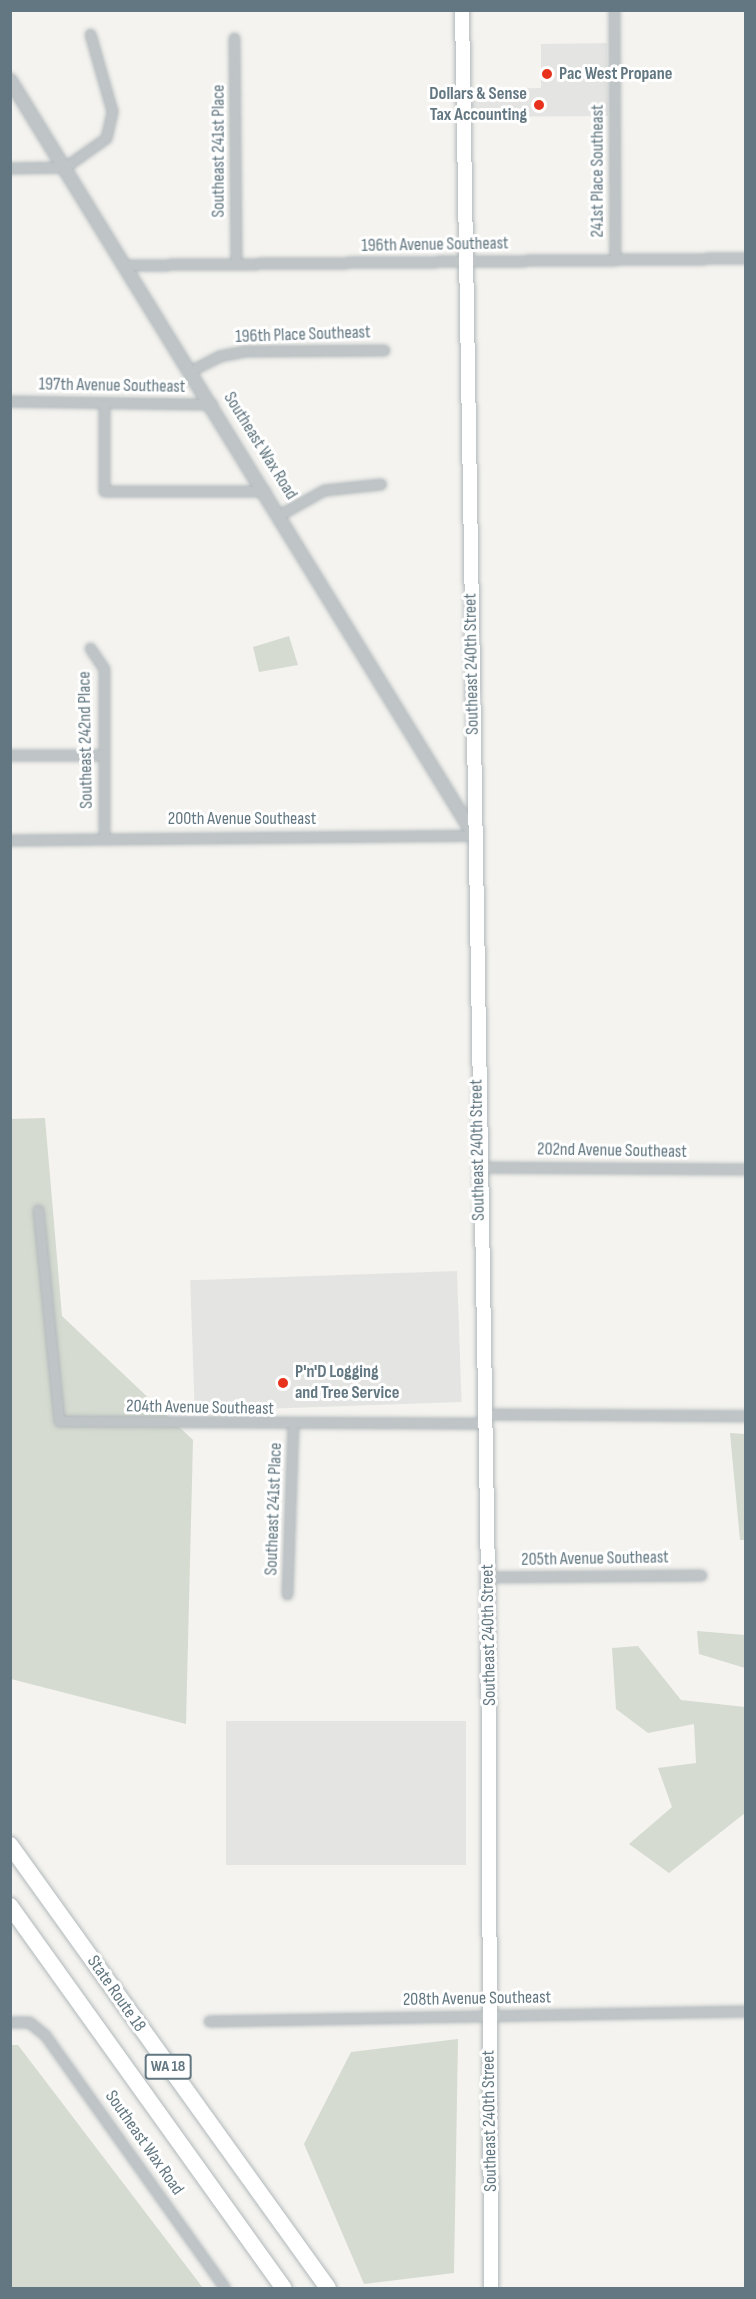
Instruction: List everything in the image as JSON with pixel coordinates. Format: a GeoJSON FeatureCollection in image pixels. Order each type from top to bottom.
{"type":"FeatureCollection","features":[{"type":"Feature","properties":{"kind":"highway","name":"State Route 18"},"geometry":{"type":"LineString","coordinates":[[10,1845],[328,2289]]}},
{"type":"Feature","properties":{"kind":"highway","name":"State Route 18"},"geometry":{"type":"LineString","coordinates":[[10,1906],[283,2289]]}},
{"type":"Feature","properties":{"kind":"main road","name":"Southeast 240th Street"},"geometry":{"type":"LineString","coordinates":[[462,10],[478,1167],[488,1577],[491,2289]]}},
{"type":"Feature","properties":{"kind":"street","name":"241st Place Southeast"},"geometry":{"type":"LineString","coordinates":[[614,10],[615,260]]}},
{"type":"Feature","properties":{"kind":"street"},"geometry":{"type":"LineString","coordinates":[[10,168],[64,167],[98,147],[112,119],[90,34]]}},
{"type":"Feature","properties":{"kind":"street","name":"Southeast 241st Place"},"geometry":{"type":"LineString","coordinates":[[234,38],[236,264]]}},
{"type":"Feature","properties":{"kind":"street","name":"Southeast Wax Road"},"geometry":{"type":"LineString","coordinates":[[10,80],[281,514],[474,835]]}},
{"type":"Feature","properties":{"kind":"street","name":"196th Avenue Southeast"},"geometry":{"type":"LineString","coordinates":[[124,265],[746,258]]}},
{"type":"Feature","properties":{"kind":"street","name":"196th Place Southeast"},"geometry":{"type":"LineString","coordinates":[[192,370],[219,356],[245,351],[384,350]]}},
{"type":"Feature","properties":{"kind":"street","name":"197th Avenue Southeast"},"geometry":{"type":"LineString","coordinates":[[10,401],[213,404]]}},
{"type":"Feature","properties":{"kind":"street"},"geometry":{"type":"LineString","coordinates":[[104,404],[104,491],[265,491]]}},
{"type":"Feature","properties":{"kind":"street"},"geometry":{"type":"LineString","coordinates":[[281,514],[324,490],[381,484]]}},
{"type":"Feature","properties":{"kind":"street","name":"Southeast 242nd Place"},"geometry":{"type":"LineString","coordinates":[[90,648],[104,669],[104,836]]}},
{"type":"Feature","properties":{"kind":"street"},"geometry":{"type":"LineString","coordinates":[[10,755],[104,755]]}},
{"type":"Feature","properties":{"kind":"street","name":"200th Avenue Southeast"},"geometry":{"type":"LineString","coordinates":[[10,840],[104,836],[474,835]]}},
{"type":"Feature","properties":{"kind":"street","name":"202nd Avenue Southeast"},"geometry":{"type":"LineString","coordinates":[[478,1167],[746,1169]]}},
{"type":"Feature","properties":{"kind":"street","name":"204th Avenue Southeast"},"geometry":{"type":"LineString","coordinates":[[38,1210],[59,1421],[293,1426],[484,1419],[746,1416]]}},
{"type":"Feature","properties":{"kind":"street","name":"Southeast 241st Place"},"geometry":{"type":"LineString","coordinates":[[287,1594],[293,1426]]}},
{"type":"Feature","properties":{"kind":"street","name":"205th Avenue Southeast"},"geometry":{"type":"LineString","coordinates":[[488,1577],[701,1575]]}},
{"type":"Feature","properties":{"kind":"street","name":"208th Avenue Southeast"},"geometry":{"type":"LineString","coordinates":[[208,2020],[746,2011]]}},
{"type":"Feature","properties":{"kind":"street","name":"Southeast Wax Road"},"geometry":{"type":"LineString","coordinates":[[10,2022],[29,2022],[45,2035],[225,2289]]}},
{"type":"Feature","properties":{"kind":"shaded area"},"geometry":{"type":"Polygon","coordinates":[[[607,43],[608,116],[472,117],[471,89],[541,88],[541,44],[607,43]]]}},
{"type":"Feature","properties":{"kind":"shaded area"},"geometry":{"type":"Polygon","coordinates":[[[289,636],[298,665],[259,672],[253,647],[289,636]]]}},
{"type":"Feature","properties":{"kind":"shaded area"},"geometry":{"type":"Polygon","coordinates":[[[45,1118],[62,1316],[193,1440],[186,1724],[11,1679],[10,1119],[45,1118]]]}},
{"type":"Feature","properties":{"kind":"shaded area"},"geometry":{"type":"Polygon","coordinates":[[[457,1271],[462,1402],[195,1411],[190,1280],[457,1271]]]}},
{"type":"Feature","properties":{"kind":"shaded area"},"geometry":{"type":"Polygon","coordinates":[[[730,1433],[745,1434],[745,1540],[740,1540],[730,1433]]]}},
{"type":"Feature","properties":{"kind":"shaded area"},"geometry":{"type":"Polygon","coordinates":[[[697,1631],[745,1635],[745,1668],[699,1654],[697,1631]]]}},
{"type":"Feature","properties":{"kind":"shaded area"},"geometry":{"type":"Polygon","coordinates":[[[638,1646],[681,1700],[745,1707],[745,1813],[669,1873],[629,1844],[672,1807],[658,1768],[696,1763],[694,1724],[648,1733],[616,1709],[612,1648],[638,1646]]]}},
{"type":"Feature","properties":{"kind":"shaded area"},"geometry":{"type":"Polygon","coordinates":[[[226,1721],[466,1721],[466,1865],[226,1865],[226,1721]]]}},
{"type":"Feature","properties":{"kind":"shaded area"},"geometry":{"type":"Polygon","coordinates":[[[458,2039],[454,2273],[364,2284],[304,2144],[351,2052],[458,2039]]]}},
{"type":"Feature","properties":{"kind":"shaded area"},"geometry":{"type":"Polygon","coordinates":[[[11,2045],[18,2045],[203,2288],[11,2288],[11,2045]]]}},
{"type":"Feature","properties":{"kind":"place","name":"Pac West Propane"},"geometry":{"type":"Point","coordinates":[547,74]}},
{"type":"Feature","properties":{"kind":"place","name":"Dollars & Sense Tax Accounting"},"geometry":{"type":"Point","coordinates":[539,105]}},
{"type":"Feature","properties":{"kind":"place","name":"P'n'D Logging and Tree Service"},"geometry":{"type":"Point","coordinates":[283,1383]}}]}
